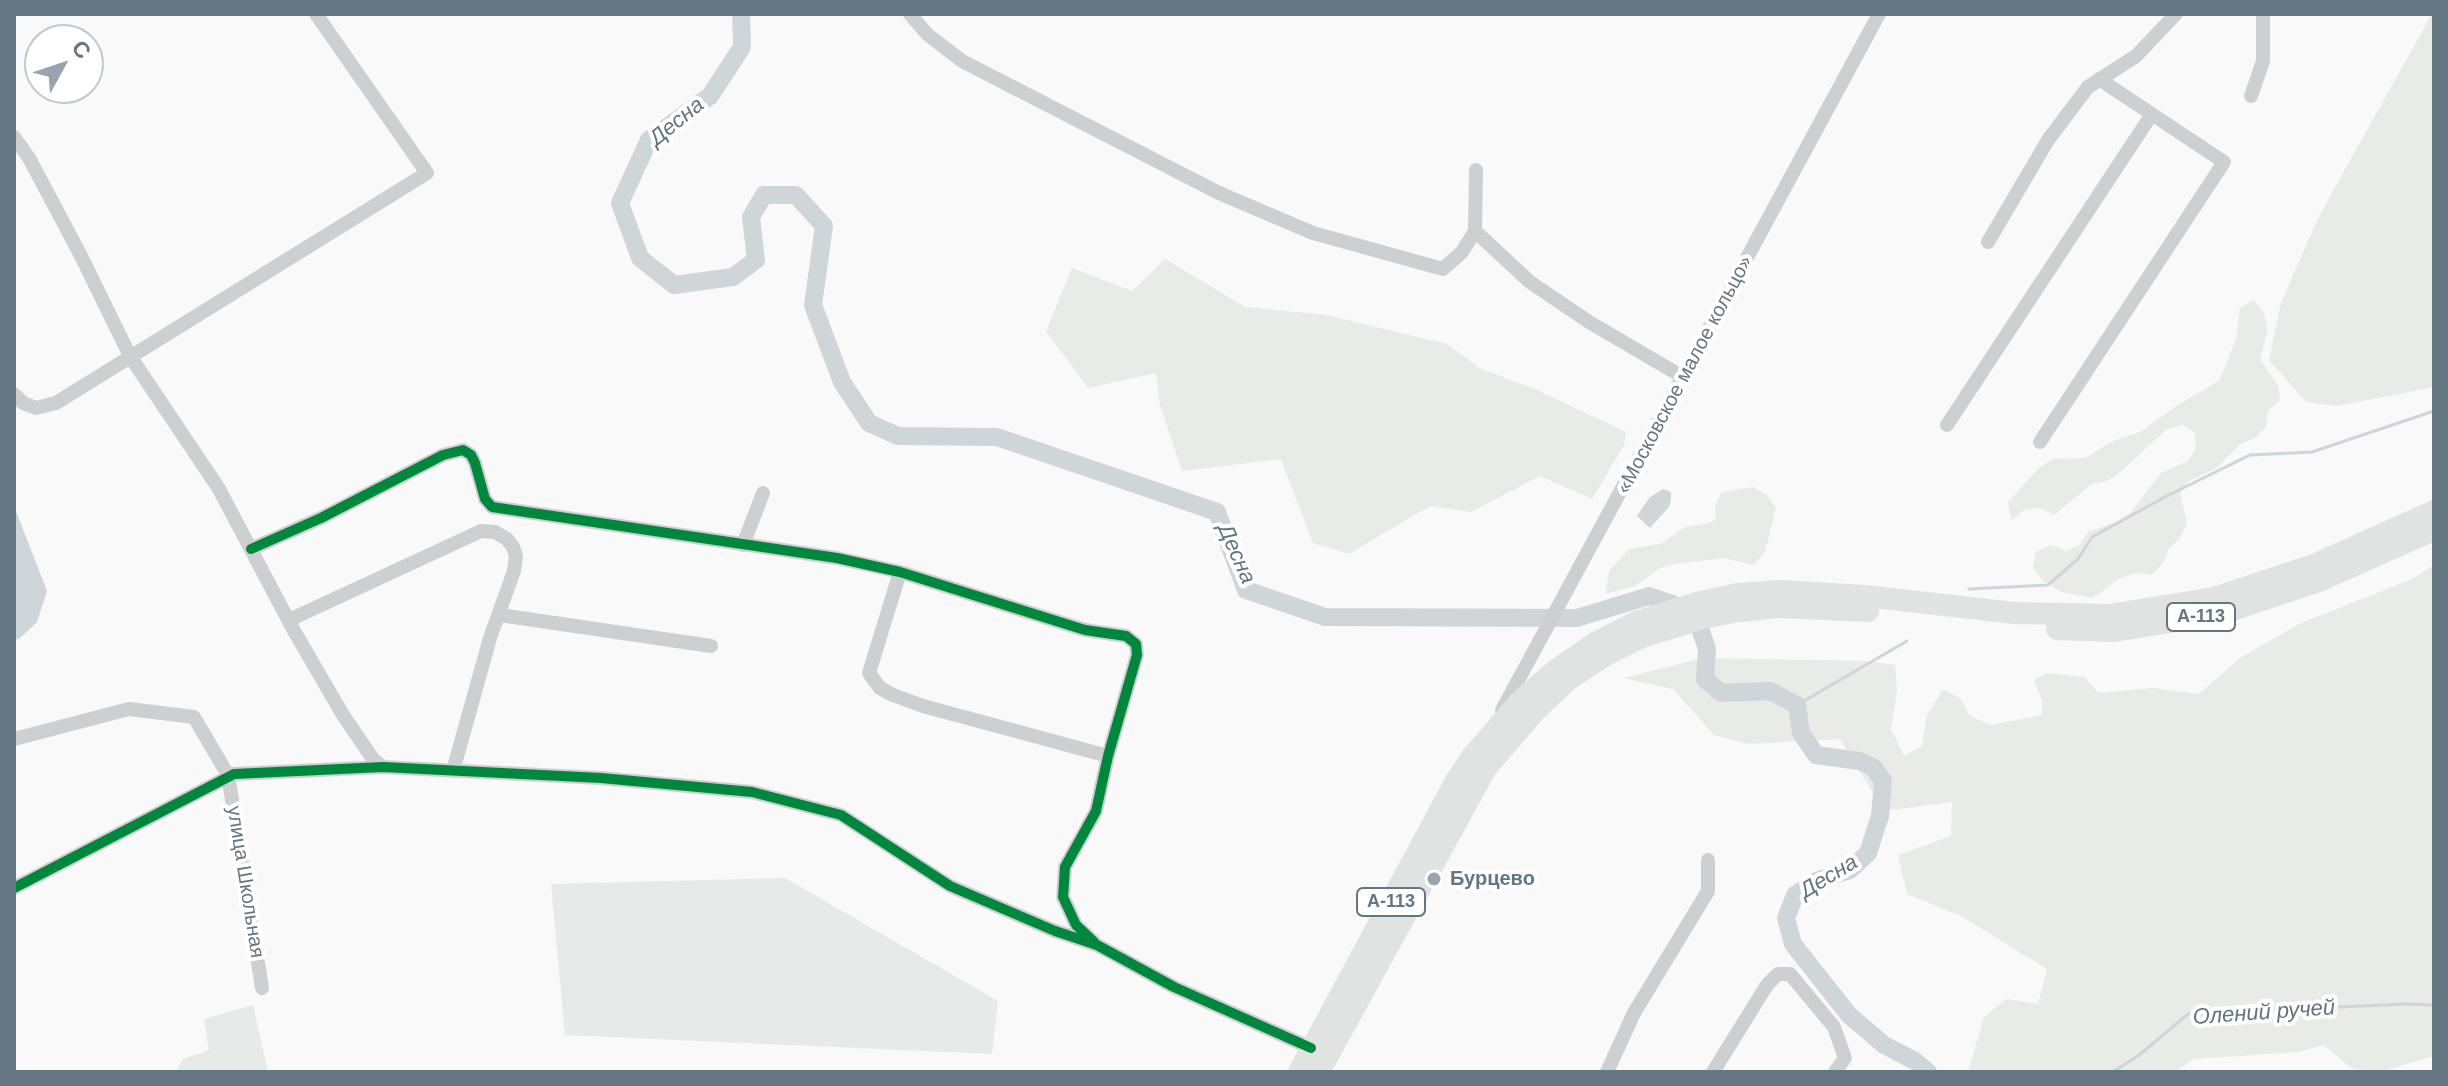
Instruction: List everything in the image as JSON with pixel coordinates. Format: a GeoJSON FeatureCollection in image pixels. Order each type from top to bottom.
{"type":"FeatureCollection","features":[{"type":"Feature","properties":{"kind":"highway","name":"А-113"},"geometry":{"type":"LineString","coordinates":[[1780,599],[1865,596],[2015,613],[2109,615],[2214,598],[2314,565],[2434,511]]}},
{"type":"Feature","properties":{"kind":"highway","name":"А-113"},"geometry":{"type":"LineString","coordinates":[[1319,1072],[1486,768],[1563,674],[1597,642],[1636,622],[1670,610],[1738,594],[2012,627],[2114,631],[2220,614],[2319,581],[2434,530]]}},
{"type":"Feature","properties":{"kind":"highway","name":"А-113"},"geometry":{"type":"LineString","coordinates":[[1299,1072],[1457,779],[1489,735],[1522,699],[1563,674]]}},
{"type":"Feature","properties":{"kind":"street"},"geometry":{"type":"LineString","coordinates":[[14,394],[23,403],[36,408],[56,403],[427,173],[316,14]]}},
{"type":"Feature","properties":{"kind":"street"},"geometry":{"type":"LineString","coordinates":[[910,14],[927,34],[962,61],[1206,187],[1313,233],[1443,269],[1462,252],[1475,231],[1476,170]]}},
{"type":"Feature","properties":{"kind":"street","name":"«Московское малое кольцо»"},"geometry":{"type":"LineString","coordinates":[[1489,735],[1879,14]]}},
{"type":"Feature","properties":{"kind":"street"},"geometry":{"type":"LineString","coordinates":[[1988,242],[2048,140],[2088,87],[2136,56],[2176,14]]}},
{"type":"Feature","properties":{"kind":"street"},"geometry":{"type":"LineString","coordinates":[[2251,96],[2263,61],[2263,14]]}},
{"type":"Feature","properties":{"kind":"street"},"geometry":{"type":"LineString","coordinates":[[2040,442],[2224,162],[2099,79]]}},
{"type":"Feature","properties":{"kind":"street"},"geometry":{"type":"LineString","coordinates":[[1947,425],[2152,114]]}},
{"type":"Feature","properties":{"kind":"street"},"geometry":{"type":"LineString","coordinates":[[14,137],[29,158],[80,254],[130,356],[196,451],[343,715],[373,759],[383,767]]}},
{"type":"Feature","properties":{"kind":"street"},"geometry":{"type":"LineString","coordinates":[[1475,231],[1530,282],[1589,322],[1683,377]]}},
{"type":"Feature","properties":{"kind":"street"},"geometry":{"type":"LineString","coordinates":[[251,549],[321,518],[443,455],[467,450],[475,463],[485,499],[492,507],[837,558],[900,572],[1085,630],[1126,636],[1136,644],[1137,655],[1096,811],[1065,867],[1063,897],[1076,925],[1097,945]]}},
{"type":"Feature","properties":{"kind":"street"},"geometry":{"type":"LineString","coordinates":[[743,545],[763,493]]}},
{"type":"Feature","properties":{"kind":"street"},"geometry":{"type":"LineString","coordinates":[[289,620],[481,531],[504,536],[516,556],[514,571],[490,638],[453,771]]}},
{"type":"Feature","properties":{"kind":"street"},"geometry":{"type":"LineString","coordinates":[[900,572],[869,673],[880,688],[923,706],[1108,756]]}},
{"type":"Feature","properties":{"kind":"street"},"geometry":{"type":"LineString","coordinates":[[500,615],[711,646]]}},
{"type":"Feature","properties":{"kind":"street"},"geometry":{"type":"LineString","coordinates":[[14,739],[129,709],[194,717],[228,775]]}},
{"type":"Feature","properties":{"kind":"street"},"geometry":{"type":"LineString","coordinates":[[14,888],[228,775],[383,767],[601,778],[752,792],[841,815],[950,886],[1055,931],[1097,945],[1174,987],[1311,1048]]}},
{"type":"Feature","properties":{"kind":"street","name":"улица Школьная"},"geometry":{"type":"LineString","coordinates":[[228,775],[262,988]]}},
{"type":"Feature","properties":{"kind":"street"},"geometry":{"type":"LineString","coordinates":[[1607,1072],[1634,1013],[1708,891],[1708,860]]}},
{"type":"Feature","properties":{"kind":"street"},"geometry":{"type":"LineString","coordinates":[[1713,1072],[1767,985],[1778,974],[1790,974],[1834,1027],[1845,1058],[1835,1072]]}},
{"type":"Feature","properties":{"kind":"shaded area"},"geometry":{"type":"Polygon","coordinates":[[[2432,14],[2434,387],[2337,406],[2306,402],[2269,360],[2281,303],[2319,216],[2432,14]]]}},
{"type":"Feature","properties":{"kind":"shaded area"},"geometry":{"type":"Polygon","coordinates":[[[1165,259],[1245,307],[1326,315],[1447,344],[1481,369],[1535,389],[1626,432],[1624,445],[1592,499],[1540,476],[1471,512],[1430,506],[1349,554],[1313,543],[1281,459],[1182,471],[1160,405],[1156,373],[1088,388],[1046,331],[1072,268],[1132,291],[1165,259]]]}},
{"type":"Feature","properties":{"kind":"shaded area"},"geometry":{"type":"Polygon","coordinates":[[[2254,300],[2264,313],[2268,329],[2260,359],[2278,385],[2280,400],[2268,411],[2266,427],[2255,438],[2240,444],[2217,468],[2189,481],[2180,493],[2187,523],[2180,538],[2152,575],[2136,573],[2120,578],[2093,598],[2062,592],[2043,581],[2033,567],[2036,552],[2051,545],[2066,551],[2080,545],[2088,532],[2118,521],[2131,512],[2161,473],[2188,461],[2196,448],[2195,433],[2182,425],[2167,429],[2119,473],[2107,481],[2092,484],[2054,515],[2040,508],[2024,510],[2012,520],[2008,502],[2040,467],[2053,459],[2085,458],[2111,442],[2140,432],[2219,381],[2236,339],[2240,308],[2254,300]]]}},
{"type":"Feature","properties":{"kind":"shaded area"},"geometry":{"type":"Polygon","coordinates":[[[1753,487],[1767,495],[1776,508],[1765,552],[1754,565],[1724,558],[1675,564],[1660,568],[1635,586],[1605,594],[1609,571],[1629,549],[1660,544],[1687,526],[1716,520],[1715,505],[1722,492],[1753,487]]]}},
{"type":"Feature","properties":{"kind":"shaded area"},"geometry":{"type":"Polygon","coordinates":[[[1663,489],[1671,492],[1669,507],[1650,528],[1637,516],[1650,497],[1663,489]]]}},
{"type":"Feature","properties":{"kind":"shaded area"},"geometry":{"type":"Polygon","coordinates":[[[14,506],[47,591],[37,622],[14,640],[14,506]]]}},
{"type":"Feature","properties":{"kind":"shaded area"},"geometry":{"type":"Polygon","coordinates":[[[2434,565],[2434,1056],[2383,1071],[2352,1069],[2324,1045],[2298,1052],[2193,1059],[2175,1072],[1968,1072],[1984,1017],[2006,999],[2038,1004],[2047,969],[1961,916],[1907,894],[1898,855],[1951,836],[1952,802],[1884,811],[1840,739],[1747,744],[1714,735],[1673,689],[1623,678],[1703,658],[1867,661],[1895,665],[1897,691],[1891,729],[1904,756],[1922,746],[1927,715],[1943,689],[1960,698],[1970,716],[1991,725],[2042,715],[2042,701],[2034,681],[2046,673],[2085,677],[2098,693],[2153,688],[2199,694],[2240,658],[2299,624],[2410,580],[2434,565]]]}},
{"type":"Feature","properties":{"kind":"shaded area"},"geometry":{"type":"Polygon","coordinates":[[[785,878],[998,1001],[992,1054],[565,1035],[551,884],[785,878]]]}},
{"type":"Feature","properties":{"kind":"shaded area"},"geometry":{"type":"Polygon","coordinates":[[[253,1005],[268,1072],[179,1072],[183,1059],[209,1050],[204,1019],[253,1005]]]}},
{"type":"Feature","properties":{"kind":"waterway","name":"Десна"},"geometry":{"type":"LineString","coordinates":[[741,14],[742,47],[710,96],[649,140],[620,203],[640,258],[674,285],[733,277],[756,260],[751,217],[764,195],[796,195],[824,226],[813,305],[842,382],[869,423],[898,436],[997,437],[1217,512],[1246,590],[1325,617],[1577,618],[1649,596],[1672,604],[1700,628],[1707,649],[1705,679],[1721,693],[1770,691],[1797,705],[1801,733],[1816,755],[1859,761],[1873,767],[1883,781],[1880,816],[1868,853],[1850,870],[1816,881],[1795,895],[1786,918],[1793,944],[1849,1015],[1884,1045],[1915,1061],[1928,1072]]}},
{"type":"Feature","properties":{"kind":"waterway"},"geometry":{"type":"LineString","coordinates":[[1969,589],[2048,585],[2078,559],[2092,537],[2250,455],[2312,452],[2434,411]]}},
{"type":"Feature","properties":{"kind":"waterway"},"geometry":{"type":"LineString","coordinates":[[1797,705],[1907,641]]}},
{"type":"Feature","properties":{"kind":"waterway","name":"Олений ручей"},"geometry":{"type":"LineString","coordinates":[[2112,1072],[2138,1056],[2188,1014],[2434,1005]]}},
{"type":"Feature","properties":{"kind":"cycle path"},"geometry":{"type":"LineString","coordinates":[[251,549],[321,518],[443,455],[463,450],[471,455],[485,499],[492,507],[837,558],[900,572],[1085,630],[1126,636],[1136,644],[1137,655],[1096,811],[1065,867],[1063,897],[1076,925],[1094,942]]}},
{"type":"Feature","properties":{"kind":"cycle path"},"geometry":{"type":"LineString","coordinates":[[14,888],[234,774],[383,767],[601,778],[752,792],[841,815],[950,886],[1055,931],[1097,945],[1174,987],[1311,1048]]}},
{"type":"Feature","properties":{"kind":"place","name":"Бурцево"},"geometry":{"type":"Point","coordinates":[1434,879]}}]}
